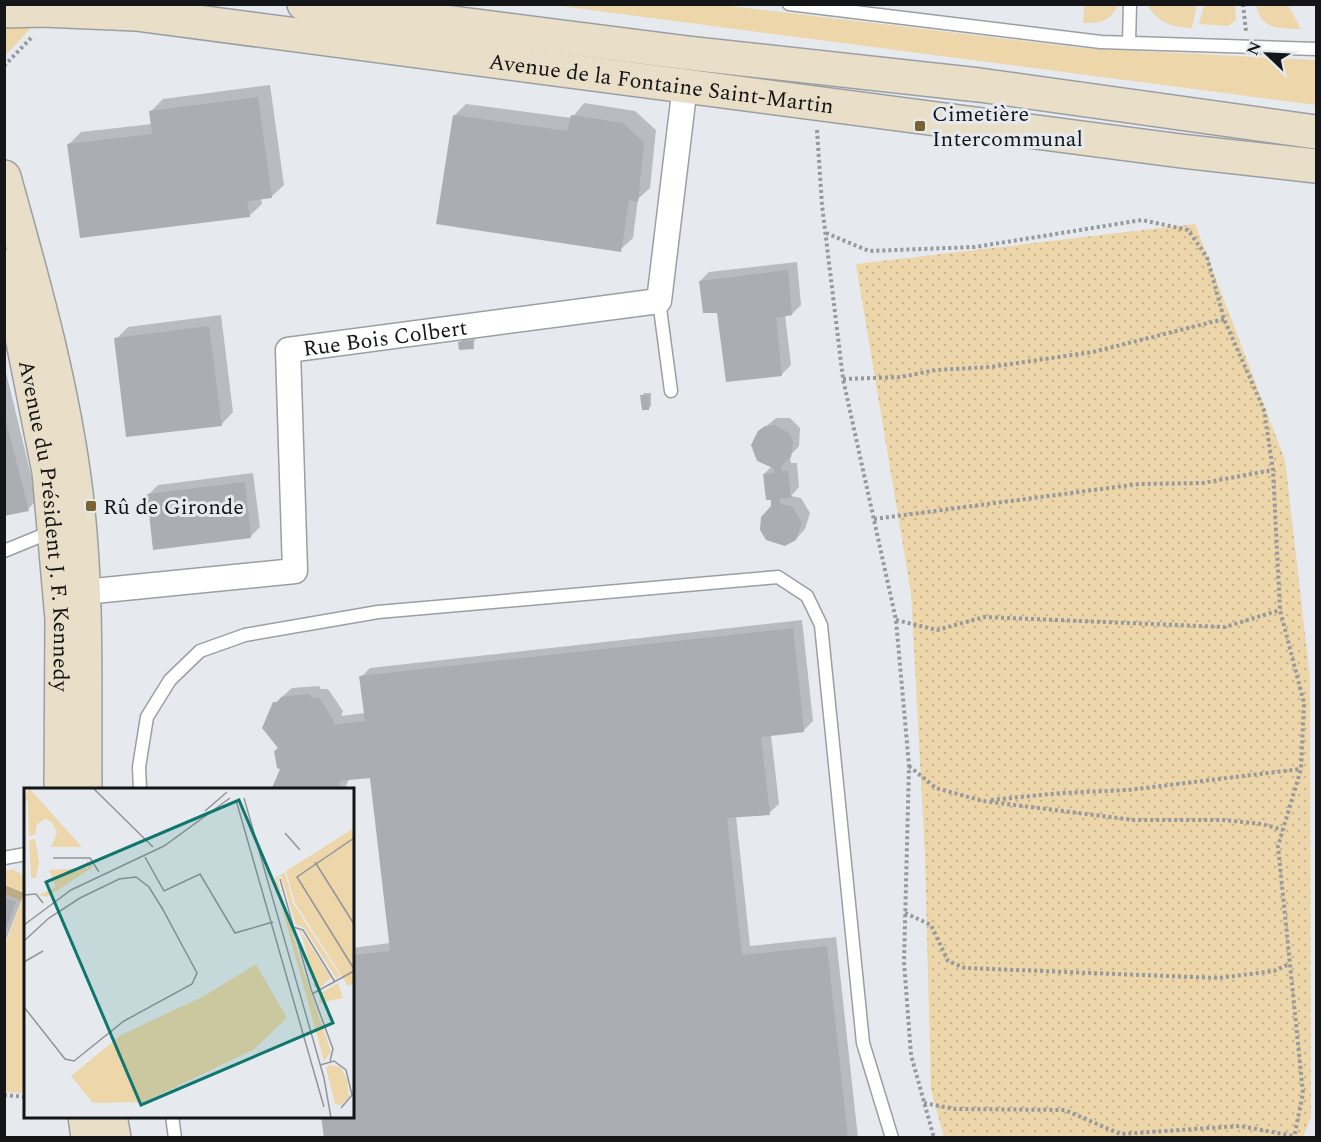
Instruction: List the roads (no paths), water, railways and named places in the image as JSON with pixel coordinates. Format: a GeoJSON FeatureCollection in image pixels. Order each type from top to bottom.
{"type":"FeatureCollection","features":[{"type":"Feature","properties":{"kind":"main road","name":"Avenue de la Fontaine Saint-Martin"},"geometry":{"type":"LineString","coordinates":[[304,4],[686,69],[815,102],[1181,152],[1317,166]]}},
{"type":"Feature","properties":{"kind":"main road","name":"Avenue de la Fontaine Saint-Martin"},"geometry":{"type":"LineString","coordinates":[[4,12],[43,10],[136,14],[686,69],[819,68],[979,85],[1317,132]]}},
{"type":"Feature","properties":{"kind":"main road"},"geometry":{"type":"LineString","coordinates":[[815,102],[819,68]]}},
{"type":"Feature","properties":{"kind":"main road","name":"Avenue du Président J. F. Kennedy"},"geometry":{"type":"LineString","coordinates":[[4,177],[47,331],[74,479],[84,592],[85,788]]}},
{"type":"Feature","properties":{"kind":"main road","name":"Avenue du Président J. F. Kennedy"},"geometry":{"type":"LineString","coordinates":[[4,266],[22,337],[49,472],[62,619],[61,788]]}},
{"type":"Feature","properties":{"kind":"main road"},"geometry":{"type":"LineString","coordinates":[[85,1118],[88,1137]]}},
{"type":"Feature","properties":{"kind":"main road"},"geometry":{"type":"LineString","coordinates":[[110,1118],[114,1137]]}},
{"type":"Feature","properties":{"kind":"street"},"geometry":{"type":"LineString","coordinates":[[659,301],[686,69]]}},
{"type":"Feature","properties":{"kind":"street","name":"Rue Bois Colbert"},"geometry":{"type":"LineString","coordinates":[[84,592],[295,570],[288,350],[659,301]]}},
{"type":"Feature","properties":{"kind":"lane"},"geometry":{"type":"LineString","coordinates":[[789,4],[1129,43],[1317,49]]}},
{"type":"Feature","properties":{"kind":"lane"},"geometry":{"type":"LineString","coordinates":[[1129,43],[1130,4]]}},
{"type":"Feature","properties":{"kind":"lane"},"geometry":{"type":"LineString","coordinates":[[659,301],[671,391]]}},
{"type":"Feature","properties":{"kind":"lane"},"geometry":{"type":"LineString","coordinates":[[4,551],[54,531]]}},
{"type":"Feature","properties":{"kind":"lane"},"geometry":{"type":"LineString","coordinates":[[140,788],[139,767],[147,717],[170,680],[200,651],[245,635],[378,612],[778,577],[807,596],[821,625],[863,1043],[892,1137]]}},
{"type":"Feature","properties":{"kind":"lane"},"geometry":{"type":"LineString","coordinates":[[4,858],[24,854]]}},
{"type":"Feature","properties":{"kind":"lane"},"geometry":{"type":"LineString","coordinates":[[172,1118],[175,1137]]}},
{"type":"Feature","properties":{"kind":"place","name":"Cimetière Intercommunal"},"geometry":{"type":"Point","coordinates":[920,126]}},
{"type":"Feature","properties":{"kind":"place","name":"Rû de Gironde"},"geometry":{"type":"Point","coordinates":[91,506]}}]}
